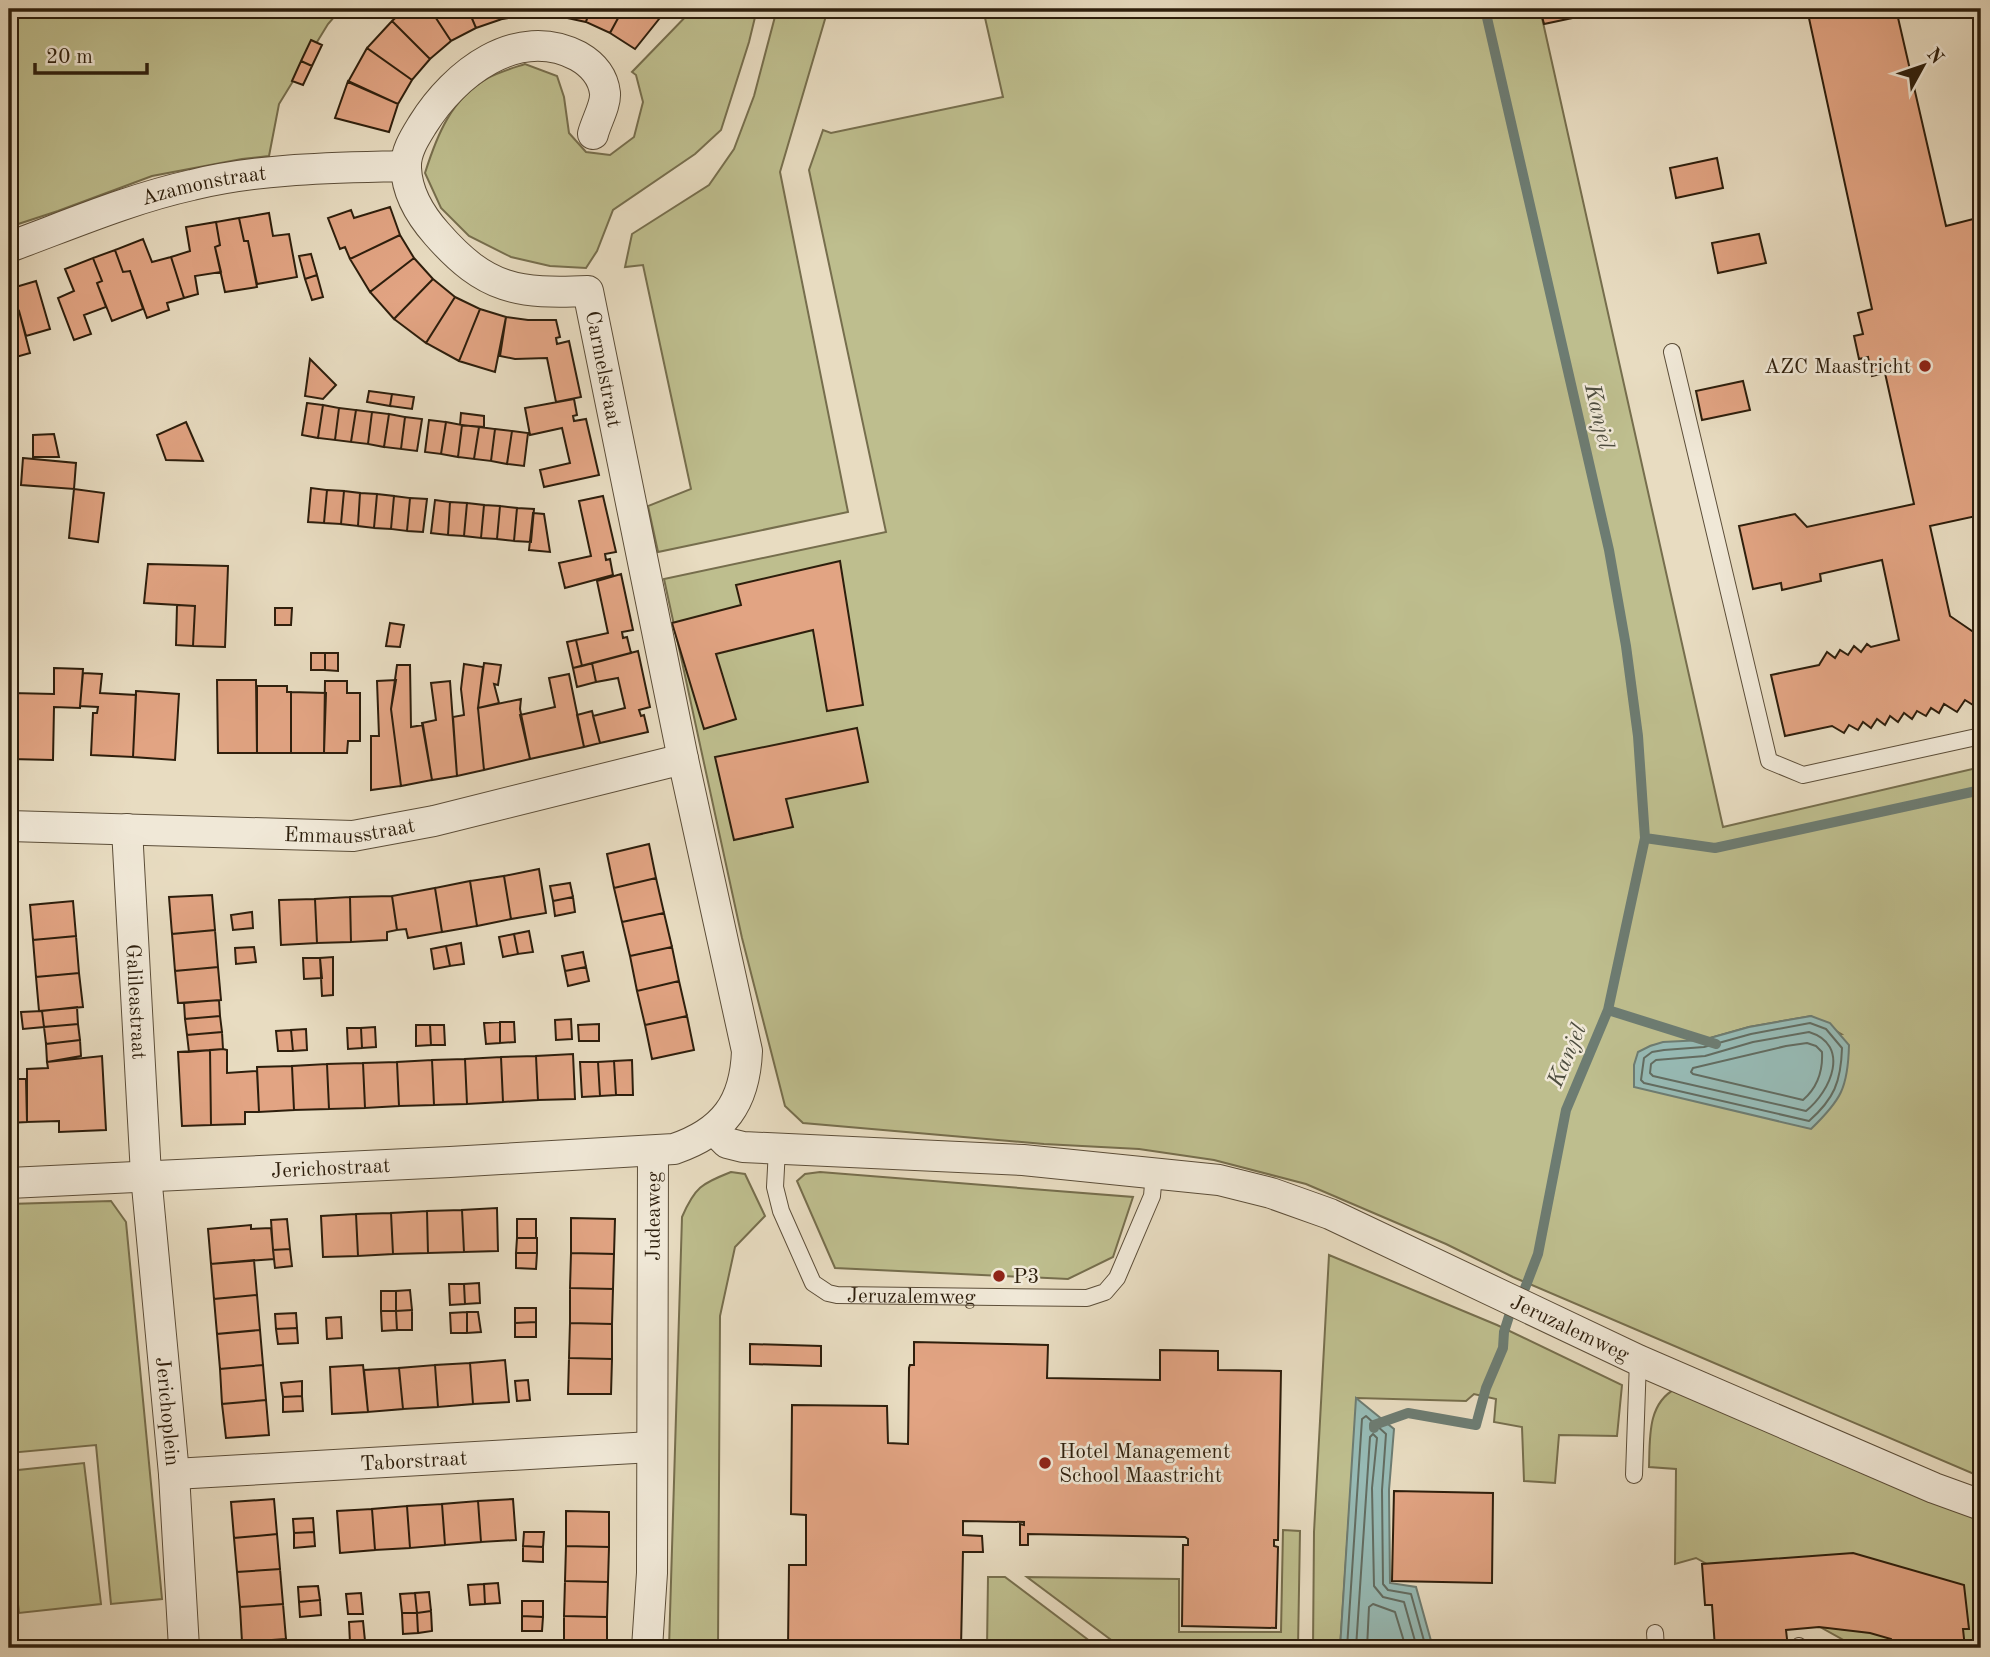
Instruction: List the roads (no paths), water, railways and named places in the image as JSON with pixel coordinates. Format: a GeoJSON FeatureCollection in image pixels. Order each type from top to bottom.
{"type":"FeatureCollection","features":[{"type":"Feature","properties":{"kind":"street"},"geometry":{"type":"LineString","coordinates":[[406,166],[412,142],[435,105],[453,85],[472,69],[513,50],[536,46],[574,54],[590,63],[600,78],[606,95],[593,134]]}},
{"type":"Feature","properties":{"kind":"street","name":"Azamonstraat"},"geometry":{"type":"LineString","coordinates":[[9,247],[125,204],[195,184],[255,174],[326,168],[406,166]]}},
{"type":"Feature","properties":{"kind":"street","name":"Carmelstraat"},"geometry":{"type":"LineString","coordinates":[[406,166],[412,198],[433,230],[471,267],[509,287],[542,293],[588,291],[683,759]]}},
{"type":"Feature","properties":{"kind":"street","name":"Emmausstraat"},"geometry":{"type":"LineString","coordinates":[[9,826],[353,836],[434,821],[683,759]]}},
{"type":"Feature","properties":{"kind":"street","name":"Judeaweg"},"geometry":{"type":"LineString","coordinates":[[647,1648],[652,1573],[653,1152],[695,1142],[713,1130],[728,1114],[740,1095],[746,1073],[747,1051],[683,759]]}},
{"type":"Feature","properties":{"kind":"street","name":"Galileastraat"},"geometry":{"type":"LineString","coordinates":[[127,829],[146,1175]]}},
{"type":"Feature","properties":{"kind":"street","name":"Jeruzalemweg"},"geometry":{"type":"LineString","coordinates":[[713,1130],[727,1143],[743,1147],[1023,1160],[1219,1180],[1271,1193],[1330,1214],[1638,1360],[1934,1488],[1981,1505]]}},
{"type":"Feature","properties":{"kind":"street","name":"Jerichostraat"},"geometry":{"type":"LineString","coordinates":[[9,1183],[653,1152]]}},
{"type":"Feature","properties":{"kind":"street","name":"Jerichoplein"},"geometry":{"type":"LineString","coordinates":[[146,1175],[174,1474],[184,1648]]}},
{"type":"Feature","properties":{"kind":"street","name":"Taborstraat"},"geometry":{"type":"LineString","coordinates":[[174,1474],[652,1447]]}},
{"type":"Feature","properties":{"kind":"lane"},"geometry":{"type":"LineString","coordinates":[[1672,352],[1769,761],[1803,775],[1981,736]]}},
{"type":"Feature","properties":{"kind":"lane","name":"Jeruzalemweg"},"geometry":{"type":"LineString","coordinates":[[777,1149],[775,1187],[781,1211],[813,1283],[828,1293],[837,1294],[1096,1297],[1105,1292],[1116,1278],[1152,1196],[1154,1173]]}},
{"type":"Feature","properties":{"kind":"lane"},"geometry":{"type":"LineString","coordinates":[[1634,1475],[1638,1360]]}},
{"type":"Feature","properties":{"kind":"water"},"geometry":{"type":"Polygon","coordinates":[[[1811,1016],[1830,1023],[1849,1045],[1847,1072],[1841,1092],[1811,1129],[1634,1087],[1634,1065],[1638,1052],[1650,1046],[1663,1042],[1703,1040],[1749,1027],[1811,1016]]]}},
{"type":"Feature","properties":{"kind":"water"},"geometry":{"type":"Polygon","coordinates":[[[1356,1398],[1394,1429],[1389,1490],[1390,1583],[1416,1587],[1433,1648],[1340,1648],[1356,1398]]]}},
{"type":"Feature","properties":{"kind":"waterway","name":"Kanjel"},"geometry":{"type":"LineString","coordinates":[[1485,9],[1609,550],[1638,736],[1645,838],[1608,1010],[1566,1110],[1538,1254],[1525,1288]]}},
{"type":"Feature","properties":{"kind":"waterway","name":"Kanjel"},"geometry":{"type":"LineString","coordinates":[[1645,838],[1715,848],[1981,790]]}},
{"type":"Feature","properties":{"kind":"waterway"},"geometry":{"type":"LineString","coordinates":[[1608,1010],[1716,1044]]}},
{"type":"Feature","properties":{"kind":"waterway","name":"Kanjel"},"geometry":{"type":"LineString","coordinates":[[1374,1428],[1374,1425],[1408,1413],[1476,1425],[1486,1388],[1503,1348],[1504,1332],[1510,1313]]}},
{"type":"Feature","properties":{"kind":"place","name":"AZC Maastricht"},"geometry":{"type":"Point","coordinates":[1925,366]}},
{"type":"Feature","properties":{"kind":"place","name":"P3"},"geometry":{"type":"Point","coordinates":[999,1276]}},
{"type":"Feature","properties":{"kind":"place","name":"Hotel Management School Maastricht"},"geometry":{"type":"Point","coordinates":[1045,1463]}}]}
